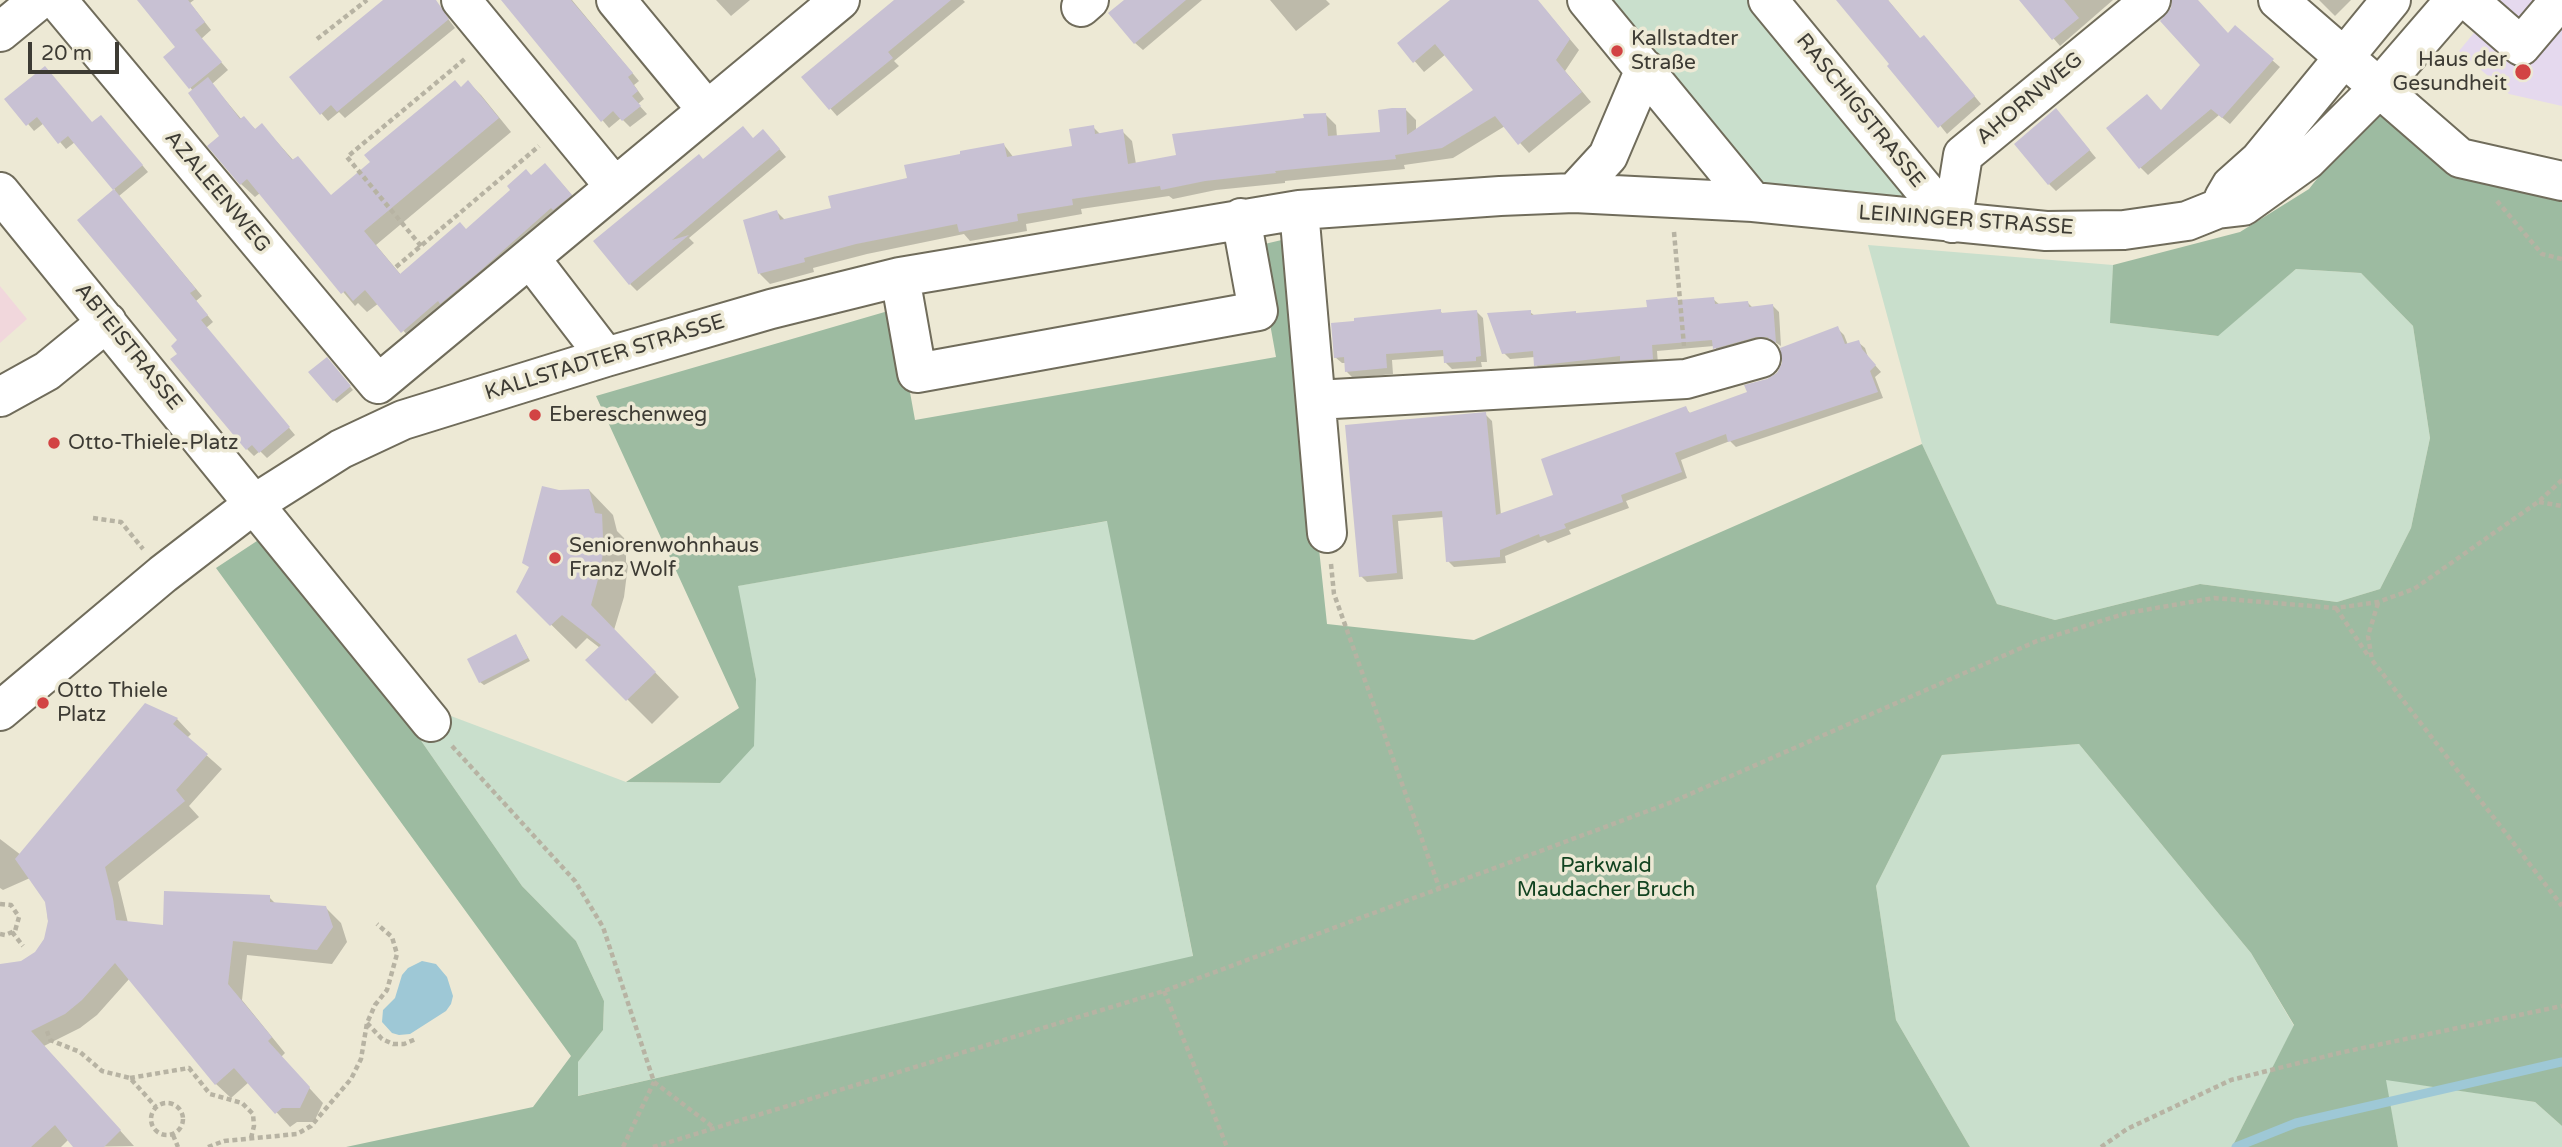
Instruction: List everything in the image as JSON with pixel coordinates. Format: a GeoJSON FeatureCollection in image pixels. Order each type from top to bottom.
{"type":"FeatureCollection","features":[{"type":"Feature","properties":{"kind":"street"},"geometry":{"type":"LineString","coordinates":[[0,32],[39,0]]}},
{"type":"Feature","properties":{"kind":"street","name":"AZALEENWEG"},"geometry":{"type":"LineString","coordinates":[[57,0],[377,384],[530,258]]}},
{"type":"Feature","properties":{"kind":"street"},"geometry":{"type":"LineString","coordinates":[[461,0],[615,187]]}},
{"type":"Feature","properties":{"kind":"street"},"geometry":{"type":"LineString","coordinates":[[616,0],[707,110]]}},
{"type":"Feature","properties":{"kind":"street"},"geometry":{"type":"LineString","coordinates":[[1587,0],[1754,202]]}},
{"type":"Feature","properties":{"kind":"street","name":"RASCHIGSTRASSE"},"geometry":{"type":"LineString","coordinates":[[1769,0],[1952,223]]}},
{"type":"Feature","properties":{"kind":"street","name":"AHORNWEG"},"geometry":{"type":"LineString","coordinates":[[1952,223],[1963,155],[2151,0]]}},
{"type":"Feature","properties":{"kind":"street"},"geometry":{"type":"LineString","coordinates":[[2277,0],[2460,158],[2562,181]]}},
{"type":"Feature","properties":{"kind":"street"},"geometry":{"type":"LineString","coordinates":[[2217,209],[2231,186],[2259,161],[2391,0]]}},
{"type":"Feature","properties":{"kind":"street","name":"LEININGER STRASSE"},"geometry":{"type":"LineString","coordinates":[[1754,202],[2046,231],[2124,230],[2187,221],[2217,209],[2243,206],[2307,160],[2379,88],[2455,0]]}},
{"type":"Feature","properties":{"kind":"street"},"geometry":{"type":"LineString","coordinates":[[2468,0],[2521,46],[2560,0]]}},
{"type":"Feature","properties":{"kind":"street"},"geometry":{"type":"LineString","coordinates":[[606,357],[530,258],[707,110],[820,6]]}},
{"type":"Feature","properties":{"kind":"street"},"geometry":{"type":"LineString","coordinates":[[1574,193],[1608,156],[1645,69]]}},
{"type":"Feature","properties":{"kind":"street","name":"ABTEISTRASSE"},"geometry":{"type":"LineString","coordinates":[[0,192],[431,722]]}},
{"type":"Feature","properties":{"kind":"street","name":"KALLSTADTER STRASSE"},"geometry":{"type":"LineString","coordinates":[[0,710],[163,573],[254,504],[341,449],[403,420],[771,309],[900,277],[1299,210],[1500,195],[1574,193],[1754,202]]}},
{"type":"Feature","properties":{"kind":"street"},"geometry":{"type":"LineString","coordinates":[[1299,210],[1327,533]]}},
{"type":"Feature","properties":{"kind":"street"},"geometry":{"type":"LineString","coordinates":[[900,277],[917,373],[1258,311],[1241,218]]}},
{"type":"Feature","properties":{"kind":"street"},"geometry":{"type":"LineString","coordinates":[[0,397],[47,371],[107,322]]}},
{"type":"Feature","properties":{"kind":"street"},"geometry":{"type":"LineString","coordinates":[[1316,400],[1686,379],[1761,358]]}},
{"type":"Feature","properties":{"kind":"path"},"geometry":{"type":"LineString","coordinates":[[317,39],[368,0]]}},
{"type":"Feature","properties":{"kind":"path"},"geometry":{"type":"LineString","coordinates":[[421,246],[347,157],[491,37]]}},
{"type":"Feature","properties":{"kind":"path"},"geometry":{"type":"LineString","coordinates":[[396,267],[564,125]]}},
{"type":"Feature","properties":{"kind":"path"},"geometry":{"type":"LineString","coordinates":[[2492,196],[2542,254],[2562,259]]}},
{"type":"Feature","properties":{"kind":"path"},"geometry":{"type":"LineString","coordinates":[[1677,263],[1686,379]]}},
{"type":"Feature","properties":{"kind":"path"},"geometry":{"type":"LineString","coordinates":[[653,1147],[1164,991],[1672,802],[2037,642],[2127,613],[2214,598],[2336,608],[2378,602],[2414,589],[2538,502],[2562,480]]}},
{"type":"Feature","properties":{"kind":"path"},"geometry":{"type":"LineString","coordinates":[[2538,502],[2562,506]]}},
{"type":"Feature","properties":{"kind":"path"},"geometry":{"type":"LineString","coordinates":[[93,518],[121,522],[163,573]]}},
{"type":"Feature","properties":{"kind":"path"},"geometry":{"type":"LineString","coordinates":[[1327,533],[1334,594],[1439,887]]}},
{"type":"Feature","properties":{"kind":"path"},"geometry":{"type":"LineString","coordinates":[[2372,660],[2368,636],[2378,602]]}},
{"type":"Feature","properties":{"kind":"path"},"geometry":{"type":"LineString","coordinates":[[2336,608],[2372,660],[2562,906]]}},
{"type":"Feature","properties":{"kind":"path"},"geometry":{"type":"LineString","coordinates":[[431,722],[575,881],[603,927],[654,1082],[713,1128]]}},
{"type":"Feature","properties":{"kind":"path"},"geometry":{"type":"LineString","coordinates":[[0,904],[11,905],[18,912],[19,922],[12,932],[0,934]]}},
{"type":"Feature","properties":{"kind":"path"},"geometry":{"type":"LineString","coordinates":[[208,1147],[224,1141],[297,1134],[311,1126],[351,1079],[361,1059],[367,1023],[375,1005],[387,990],[397,954],[392,937],[377,924]]}},
{"type":"Feature","properties":{"kind":"path"},"geometry":{"type":"LineString","coordinates":[[12,932],[23,946]]}},
{"type":"Feature","properties":{"kind":"path"},"geometry":{"type":"LineString","coordinates":[[1164,991],[1227,1147]]}},
{"type":"Feature","properties":{"kind":"path"},"geometry":{"type":"LineString","coordinates":[[2101,1147],[2127,1129],[2231,1080],[2339,1053],[2562,1006]]}},
{"type":"Feature","properties":{"kind":"path"},"geometry":{"type":"LineString","coordinates":[[367,1023],[382,1039],[393,1044],[404,1044],[416,1039]]}},
{"type":"Feature","properties":{"kind":"path"},"geometry":{"type":"LineString","coordinates":[[47,1031],[50,1040],[80,1052],[102,1071],[130,1078],[189,1068],[210,1094],[242,1103],[253,1114],[251,1138]]}},
{"type":"Feature","properties":{"kind":"path"},"geometry":{"type":"LineString","coordinates":[[130,1078],[156,1107]]}},
{"type":"Feature","properties":{"kind":"path"},"geometry":{"type":"LineString","coordinates":[[623,1147],[654,1082]]}},
{"type":"Feature","properties":{"kind":"path"},"geometry":{"type":"LineString","coordinates":[[170,1103],[182,1113],[180,1128],[173,1135],[162,1135],[151,1126],[151,1116],[156,1107],[170,1103]]}},
{"type":"Feature","properties":{"kind":"path"},"geometry":{"type":"LineString","coordinates":[[173,1135],[178,1147]]}},
{"type":"Feature","properties":{"kind":"shaded area","name":"Haus der Gesundheit"},"geometry":{"type":"Polygon","coordinates":[[[2501,0],[2562,0],[2562,106],[2509,94],[2459,51],[2501,0]]]}},
{"type":"Feature","properties":{"kind":"shaded area"},"geometry":{"type":"Polygon","coordinates":[[[0,286],[27,319],[0,343],[0,286]]]}},
{"type":"Feature","properties":{"kind":"green space"},"geometry":{"type":"Polygon","coordinates":[[[1587,0],[1768,0],[1952,223],[1753,202],[1587,0]]]}},
{"type":"Feature","properties":{"kind":"green space","name":"Parkwald Maudacher Bruch"},"geometry":{"type":"Polygon","coordinates":[[[2379,100],[2562,190],[2562,1126],[2535,1102],[2386,1080],[2398,1147],[2232,1147],[2294,1025],[2251,953],[2079,744],[1942,755],[1876,886],[1896,1020],[1970,1147],[346,1147],[533,1107],[571,1056],[216,568],[263,537],[390,696],[522,886],[576,941],[604,1001],[603,1030],[578,1062],[578,1096],[1193,956],[1107,521],[738,586],[756,679],[754,746],[720,783],[626,782],[739,708],[596,396],[895,309],[915,420],[1276,357],[1256,246],[1286,239],[1327,624],[1474,640],[1922,444],[1997,604],[2055,620],[2200,584],[2337,602],[2380,589],[2411,528],[2430,438],[2413,326],[2361,273],[2296,269],[2218,336],[2110,323],[2113,265],[2240,232],[2309,189],[2379,100]]]}},
{"type":"Feature","properties":{"kind":"green space"},"geometry":{"type":"Polygon","coordinates":[[[1868,245],[2113,265],[2111,323],[2217,336],[2296,269],[2361,273],[2413,326],[2430,438],[2411,528],[2380,589],[2337,602],[2200,584],[2055,620],[1997,604],[1922,444],[1868,245]]]}},
{"type":"Feature","properties":{"kind":"green space"},"geometry":{"type":"Polygon","coordinates":[[[1108,521],[1193,957],[577,1096],[578,1062],[603,1030],[604,1001],[576,941],[522,886],[390,696],[435,710],[626,782],[720,783],[756,679],[737,586],[1108,521]]]}},
{"type":"Feature","properties":{"kind":"green space"},"geometry":{"type":"Polygon","coordinates":[[[2079,744],[2251,953],[2294,1026],[2232,1147],[1970,1147],[1896,1020],[1876,886],[1942,755],[2079,744]]]}},
{"type":"Feature","properties":{"kind":"green space"},"geometry":{"type":"Polygon","coordinates":[[[2385,1079],[2535,1102],[2562,1126],[2562,1147],[2398,1147],[2385,1079]]]}},
{"type":"Feature","properties":{"kind":"water"},"geometry":{"type":"Polygon","coordinates":[[[422,961],[436,964],[447,977],[453,996],[451,1004],[446,1011],[410,1034],[392,1033],[382,1022],[383,1010],[395,998],[402,975],[408,968],[422,961]]]}},
{"type":"Feature","properties":{"kind":"building"},"geometry":{"type":"Polygon","coordinates":[[[137,0],[188,0],[205,22],[195,30],[222,62],[189,89],[163,57],[175,47],[137,0]]]}},
{"type":"Feature","properties":{"kind":"building"},"geometry":{"type":"Polygon","coordinates":[[[383,0],[436,0],[449,19],[337,112],[331,105],[320,115],[289,77],[383,0]]]}},
{"type":"Feature","properties":{"kind":"building"},"geometry":{"type":"Polygon","coordinates":[[[501,0],[571,0],[633,73],[628,77],[638,91],[632,96],[641,106],[622,121],[613,111],[601,122],[501,0]]]}},
{"type":"Feature","properties":{"kind":"building"},"geometry":{"type":"Polygon","coordinates":[[[894,0],[951,0],[888,52],[893,58],[829,110],[801,77],[894,0]]]}},
{"type":"Feature","properties":{"kind":"building"},"geometry":{"type":"Polygon","coordinates":[[[1124,0],[1186,0],[1134,44],[1108,13],[1124,0]]]}},
{"type":"Feature","properties":{"kind":"building"},"geometry":{"type":"Polygon","coordinates":[[[1450,0],[1538,0],[1570,39],[1556,60],[1582,92],[1518,145],[1495,116],[1442,148],[1395,155],[1396,159],[1275,171],[1276,173],[1205,181],[1161,190],[1160,186],[1072,199],[1073,205],[1017,214],[1018,221],[959,232],[957,224],[856,244],[804,258],[805,262],[758,274],[743,220],[777,210],[780,220],[831,208],[828,196],[907,178],[904,165],[960,154],[960,151],[1004,143],[1007,157],[1072,146],[1069,129],[1094,125],[1095,134],[1123,129],[1128,164],[1176,155],[1172,134],[1304,118],[1303,114],[1326,113],[1328,136],[1380,132],[1378,110],[1392,108],[1406,108],[1407,135],[1473,90],[1435,44],[1413,63],[1397,43],[1450,0]]]}},
{"type":"Feature","properties":{"kind":"building"},"geometry":{"type":"Polygon","coordinates":[[[1836,0],[1888,0],[1920,38],[1924,35],[1975,96],[1938,128],[1836,0]]]}},
{"type":"Feature","properties":{"kind":"building"},"geometry":{"type":"Polygon","coordinates":[[[2019,0],[2064,0],[2079,18],[2052,40],[2019,0]]]}},
{"type":"Feature","properties":{"kind":"building"},"geometry":{"type":"Polygon","coordinates":[[[2172,0],[2198,0],[2228,33],[2235,25],[2274,59],[2222,118],[2211,109],[2139,169],[2106,128],[2147,94],[2161,110],[2200,65],[2160,21],[2171,8],[2172,0]]]}},
{"type":"Feature","properties":{"kind":"building"},"geometry":{"type":"Polygon","coordinates":[[[45,66],[92,122],[101,115],[143,165],[113,190],[68,136],[58,144],[37,117],[26,126],[4,99],[45,66]]]}},
{"type":"Feature","properties":{"kind":"building"},"geometry":{"type":"Polygon","coordinates":[[[208,77],[240,119],[244,116],[255,129],[262,123],[292,160],[298,156],[331,195],[370,162],[364,155],[455,80],[461,87],[468,80],[499,118],[364,231],[400,274],[460,222],[466,229],[510,190],[507,186],[526,169],[531,175],[545,163],[572,195],[553,210],[551,208],[480,271],[440,304],[438,301],[401,333],[365,290],[353,301],[345,291],[341,294],[247,179],[240,185],[207,146],[219,136],[188,93],[208,77]]]}},
{"type":"Feature","properties":{"kind":"building"},"geometry":{"type":"Polygon","coordinates":[[[2056,108],[2090,150],[2048,185],[2014,144],[2056,108]]]}},
{"type":"Feature","properties":{"kind":"building"},"geometry":{"type":"Polygon","coordinates":[[[743,126],[753,138],[763,129],[780,149],[672,240],[689,235],[629,285],[593,241],[699,154],[703,159],[743,126]]]}},
{"type":"Feature","properties":{"kind":"building"},"geometry":{"type":"Polygon","coordinates":[[[114,189],[196,289],[190,293],[208,315],[201,320],[290,427],[259,453],[252,445],[246,450],[170,359],[177,354],[171,346],[177,340],[77,220],[114,189]]]}},
{"type":"Feature","properties":{"kind":"building"},"geometry":{"type":"Polygon","coordinates":[[[1677,297],[1678,300],[1714,297],[1715,304],[1748,301],[1749,307],[1773,304],[1776,343],[1767,337],[1756,337],[1713,349],[1712,340],[1652,345],[1653,359],[1620,361],[1620,356],[1534,366],[1533,351],[1502,354],[1487,313],[1531,310],[1531,315],[1576,313],[1647,307],[1646,300],[1677,297]]]}},
{"type":"Feature","properties":{"kind":"building"},"geometry":{"type":"Polygon","coordinates":[[[1441,309],[1441,313],[1477,310],[1481,356],[1476,357],[1476,361],[1444,363],[1443,350],[1386,354],[1387,368],[1345,372],[1344,357],[1334,358],[1331,323],[1441,309]]]}},
{"type":"Feature","properties":{"kind":"building"},"geometry":{"type":"Polygon","coordinates":[[[1838,326],[1845,344],[1859,340],[1862,349],[1876,365],[1870,371],[1878,392],[1728,442],[1726,434],[1675,453],[1682,472],[1621,495],[1623,502],[1564,524],[1566,528],[1540,537],[1539,534],[1500,550],[1500,557],[1446,562],[1442,511],[1392,515],[1397,573],[1359,577],[1345,425],[1486,412],[1496,515],[1553,495],[1541,459],[1686,406],[1689,413],[1747,392],[1744,385],[1767,379],[1777,373],[1782,363],[1780,348],[1838,326]]]}},
{"type":"Feature","properties":{"kind":"building"},"geometry":{"type":"Polygon","coordinates":[[[327,357],[351,386],[333,401],[308,372],[327,357]]]}},
{"type":"Feature","properties":{"kind":"building","name":"Seniorenwohnhaus Franz Wolf"},"geometry":{"type":"Polygon","coordinates":[[[542,486],[559,490],[589,489],[595,513],[602,514],[605,539],[591,605],[656,672],[626,701],[585,660],[601,645],[562,615],[550,626],[516,592],[529,567],[522,563],[542,486]]]}},
{"type":"Feature","properties":{"kind":"building"},"geometry":{"type":"Polygon","coordinates":[[[516,634],[528,658],[479,683],[467,659],[516,634]]]}},
{"type":"Feature","properties":{"kind":"building"},"geometry":{"type":"Polygon","coordinates":[[[145,703],[178,718],[173,724],[208,754],[176,790],[185,801],[105,867],[116,920],[163,925],[164,891],[270,895],[270,902],[326,906],[333,927],[317,950],[233,941],[228,984],[272,1037],[268,1041],[310,1087],[300,1108],[282,1108],[275,1114],[234,1068],[215,1085],[115,963],[82,1000],[65,1014],[31,1031],[121,1130],[104,1147],[73,1147],[55,1125],[31,1147],[0,1147],[0,964],[21,961],[35,952],[44,939],[48,921],[45,902],[15,859],[145,703]]]}},
{"type":"Feature","properties":{"kind":"waterway"},"geometry":{"type":"LineString","coordinates":[[2236,1147],[2296,1123],[2562,1062]]}},
{"type":"Feature","properties":{"kind":"place","name":"Kallstadter Straße"},"geometry":{"type":"Point","coordinates":[1617,51]}},
{"type":"Feature","properties":{"kind":"place","name":"Haus der Gesundheit"},"geometry":{"type":"Point","coordinates":[2523,72]}},
{"type":"Feature","properties":{"kind":"place","name":"Ebereschenweg"},"geometry":{"type":"Point","coordinates":[535,415]}},
{"type":"Feature","properties":{"kind":"place","name":"Otto-Thiele-Platz"},"geometry":{"type":"Point","coordinates":[54,443]}},
{"type":"Feature","properties":{"kind":"place","name":"Seniorenwohnhaus Franz Wolf"},"geometry":{"type":"Point","coordinates":[555,558]}},
{"type":"Feature","properties":{"kind":"place","name":"Otto Thiele Platz"},"geometry":{"type":"Point","coordinates":[43,703]}}]}
